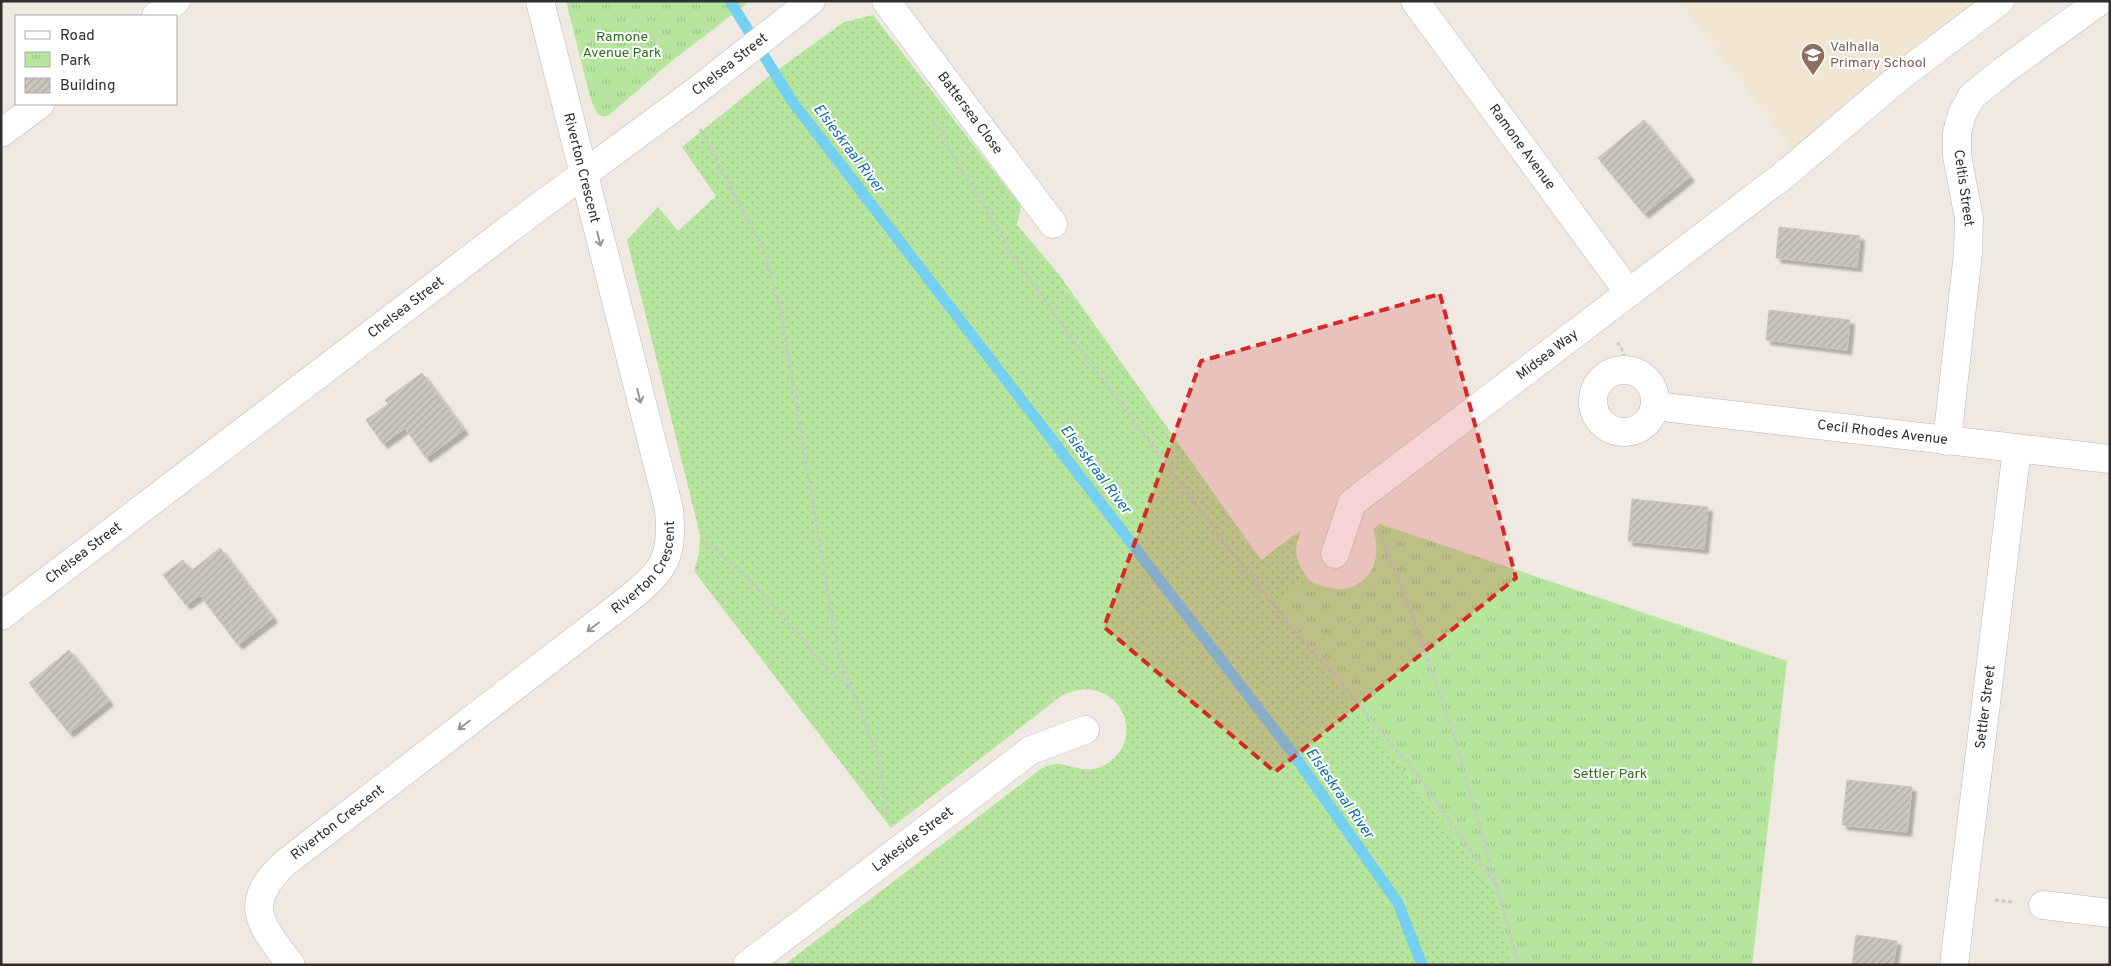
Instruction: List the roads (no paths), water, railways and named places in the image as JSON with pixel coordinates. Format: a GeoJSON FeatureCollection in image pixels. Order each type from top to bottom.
{"type":"FeatureCollection","features":[{"type":"Feature","properties":{"kind":"street"},"geometry":{"type":"LineString","coordinates":[[157,15],[176,1]]}},
{"type":"Feature","properties":{"kind":"street","name":"Riverton Crescent"},"geometry":{"type":"LineString","coordinates":[[291,965],[272,940],[259,916],[258,904],[261,892],[272,875],[292,856],[630,598],[659,572],[666,560],[671,533],[669,509],[582,175],[540,1]]}},
{"type":"Feature","properties":{"kind":"street","name":"Chelsea Street"},"geometry":{"type":"LineString","coordinates":[[1,616],[582,175],[695,92],[811,1]]}},
{"type":"Feature","properties":{"kind":"street","name":"Battersea Close"},"geometry":{"type":"LineString","coordinates":[[886,1],[1053,224]]}},
{"type":"Feature","properties":{"kind":"street","name":"Ramone Avenue"},"geometry":{"type":"LineString","coordinates":[[1415,1],[1629,293]]}},
{"type":"Feature","properties":{"kind":"street","name":"Midsea Way"},"geometry":{"type":"LineString","coordinates":[[1335,554],[1352,503],[1784,175],[1902,74],[2000,1]]}},
{"type":"Feature","properties":{"kind":"street","name":"Celtis Street"},"geometry":{"type":"LineString","coordinates":[[1947,441],[1968,253],[1969,218],[1957,156],[1957,133],[1962,114],[1972,96],[2100,1]]}},
{"type":"Feature","properties":{"kind":"street"},"geometry":{"type":"LineString","coordinates":[[1,133],[39,105]]}},
{"type":"Feature","properties":{"kind":"street"},"geometry":{"type":"LineString","coordinates":[[1628,370],[1640,374],[1649,382],[1654,393],[1655,406],[1651,417],[1643,426],[1632,431],[1620,432],[1608,428],[1599,420],[1593,409],[1593,397],[1597,386],[1605,376],[1616,371],[1628,370]]}},
{"type":"Feature","properties":{"kind":"street","name":"Cecil Rhodes Avenue"},"geometry":{"type":"LineString","coordinates":[[1655,406],[2110,460]]}},
{"type":"Feature","properties":{"kind":"street","name":"Settler Street"},"geometry":{"type":"LineString","coordinates":[[1954,965],[2017,449]]}},
{"type":"Feature","properties":{"kind":"street","name":"Lakeside Street"},"geometry":{"type":"LineString","coordinates":[[747,965],[1031,750],[1085,730]]}},
{"type":"Feature","properties":{"kind":"street"},"geometry":{"type":"LineString","coordinates":[[2043,905],[2110,913]]}},
{"type":"Feature","properties":{"kind":"waterway","name":"Elsieskraal River"},"geometry":{"type":"LineString","coordinates":[[730,1],[792,101],[1294,755],[1398,903],[1422,965]]}},
{"type":"Feature","properties":{"kind":"place","name":"Valhalla Primary School"},"geometry":{"type":"Point","coordinates":[1813,76]}},
{"type":"Feature","properties":{"kind":"park label","name":"Ramone Avenue Park"},"geometry":{"type":"Point","coordinates":[622,46]}},
{"type":"Feature","properties":{"kind":"park label","name":"Settler Park"},"geometry":{"type":"Point","coordinates":[1610,774]}}]}
